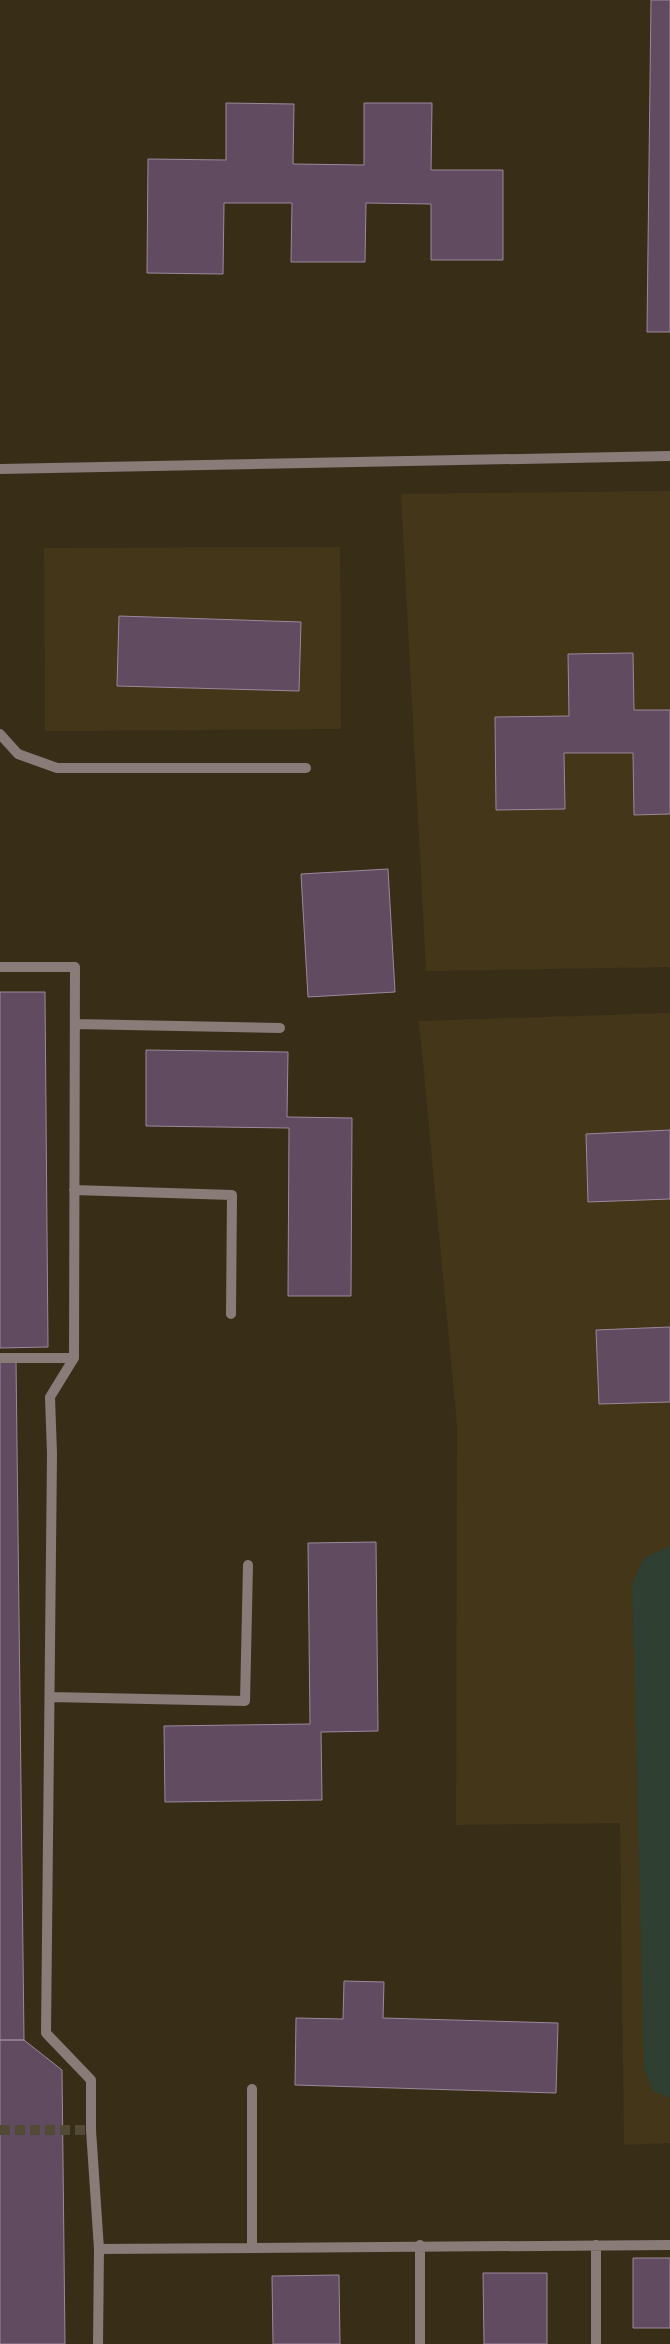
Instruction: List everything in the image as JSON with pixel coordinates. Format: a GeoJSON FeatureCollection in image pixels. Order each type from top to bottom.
{"type":"FeatureCollection","features":[{"type":"Feature","properties":{"kind":"lane"},"geometry":{"type":"LineString","coordinates":[[0,469],[670,456]]}},
{"type":"Feature","properties":{"kind":"lane"},"geometry":{"type":"LineString","coordinates":[[0,734],[18,754],[57,768],[306,768]]}},
{"type":"Feature","properties":{"kind":"lane"},"geometry":{"type":"LineString","coordinates":[[0,967],[75,967],[74,1358],[50,1397],[52,1464],[46,2033],[90,2080],[91,2130],[99,2248],[98,2344]]}},
{"type":"Feature","properties":{"kind":"lane"},"geometry":{"type":"LineString","coordinates":[[75,1024],[280,1028]]}},
{"type":"Feature","properties":{"kind":"lane"},"geometry":{"type":"LineString","coordinates":[[74,1190],[232,1195],[231,1314]]}},
{"type":"Feature","properties":{"kind":"lane"},"geometry":{"type":"LineString","coordinates":[[0,1358],[74,1358]]}},
{"type":"Feature","properties":{"kind":"lane"},"geometry":{"type":"LineString","coordinates":[[50,1697],[245,1701],[248,1565]]}},
{"type":"Feature","properties":{"kind":"lane"},"geometry":{"type":"LineString","coordinates":[[252,2089],[252,2247]]}},
{"type":"Feature","properties":{"kind":"lane"},"geometry":{"type":"LineString","coordinates":[[420,2245],[420,2344]]}},
{"type":"Feature","properties":{"kind":"lane"},"geometry":{"type":"LineString","coordinates":[[596,2245],[596,2344]]}},
{"type":"Feature","properties":{"kind":"lane"},"geometry":{"type":"LineString","coordinates":[[99,2248],[670,2245]]}},
{"type":"Feature","properties":{"kind":"shaded area"},"geometry":{"type":"Polygon","coordinates":[[[670,491],[670,967],[426,971],[401,494],[670,491]]]}},
{"type":"Feature","properties":{"kind":"shaded area"},"geometry":{"type":"Polygon","coordinates":[[[340,547],[341,729],[45,731],[44,548],[340,547]]]}},
{"type":"Feature","properties":{"kind":"shaded area"},"geometry":{"type":"Polygon","coordinates":[[[670,1013],[670,2143],[624,2145],[620,1823],[456,1825],[457,1425],[419,1021],[670,1013]]]}},
{"type":"Feature","properties":{"kind":"green space"},"geometry":{"type":"Polygon","coordinates":[[[670,1546],[670,2098],[653,2091],[644,2068],[632,1584],[644,1558],[670,1546]]]}},
{"type":"Feature","properties":{"kind":"building"},"geometry":{"type":"Polygon","coordinates":[[[651,0],[670,0],[670,332],[647,332],[651,0]]]}},
{"type":"Feature","properties":{"kind":"building"},"geometry":{"type":"Polygon","coordinates":[[[226,103],[294,104],[293,164],[364,165],[364,103],[432,103],[431,170],[503,170],[503,260],[431,260],[431,204],[366,203],[365,262],[291,262],[292,203],[224,203],[223,274],[147,273],[148,159],[226,160],[226,103]]]}},
{"type":"Feature","properties":{"kind":"building"},"geometry":{"type":"Polygon","coordinates":[[[119,616],[301,622],[299,691],[117,686],[119,616]]]}},
{"type":"Feature","properties":{"kind":"building"},"geometry":{"type":"Polygon","coordinates":[[[633,653],[634,710],[670,710],[670,814],[634,815],[633,753],[564,753],[565,809],[496,810],[495,717],[569,716],[568,654],[633,653]]]}},
{"type":"Feature","properties":{"kind":"building"},"geometry":{"type":"Polygon","coordinates":[[[388,869],[395,992],[308,997],[301,874],[388,869]]]}},
{"type":"Feature","properties":{"kind":"building"},"geometry":{"type":"Polygon","coordinates":[[[0,992],[45,992],[48,1347],[0,1348],[0,992]]]}},
{"type":"Feature","properties":{"kind":"building"},"geometry":{"type":"Polygon","coordinates":[[[146,1050],[288,1052],[287,1117],[352,1118],[351,1296],[288,1296],[289,1128],[146,1126],[146,1050]]]}},
{"type":"Feature","properties":{"kind":"building"},"geometry":{"type":"Polygon","coordinates":[[[670,1130],[670,1199],[588,1202],[586,1134],[670,1130]]]}},
{"type":"Feature","properties":{"kind":"building"},"geometry":{"type":"Polygon","coordinates":[[[670,1327],[670,1402],[599,1404],[596,1330],[670,1327]]]}},
{"type":"Feature","properties":{"kind":"building"},"geometry":{"type":"Polygon","coordinates":[[[0,1360],[16,1360],[24,2040],[0,2040],[0,1360]]]}},
{"type":"Feature","properties":{"kind":"building"},"geometry":{"type":"Polygon","coordinates":[[[376,1542],[378,1731],[321,1732],[322,1800],[165,1802],[164,1726],[310,1724],[308,1543],[376,1542]]]}},
{"type":"Feature","properties":{"kind":"building"},"geometry":{"type":"Polygon","coordinates":[[[344,1981],[384,1982],[383,2018],[558,2023],[556,2093],[295,2085],[296,2018],[343,2019],[344,1981]]]}},
{"type":"Feature","properties":{"kind":"building"},"geometry":{"type":"Polygon","coordinates":[[[0,2040],[24,2040],[62,2070],[65,2344],[0,2344],[0,2040]]]}},
{"type":"Feature","properties":{"kind":"building"},"geometry":{"type":"Polygon","coordinates":[[[633,2258],[670,2258],[670,2328],[633,2328],[633,2258]]]}},
{"type":"Feature","properties":{"kind":"building"},"geometry":{"type":"Polygon","coordinates":[[[483,2273],[547,2273],[547,2344],[484,2344],[483,2273]]]}},
{"type":"Feature","properties":{"kind":"building"},"geometry":{"type":"Polygon","coordinates":[[[339,2275],[340,2344],[273,2344],[272,2276],[339,2275]]]}},
{"type":"Feature","properties":{"kind":"tunnel"},"geometry":{"type":"LineString","coordinates":[[0,2130],[91,2130]]}}]}
